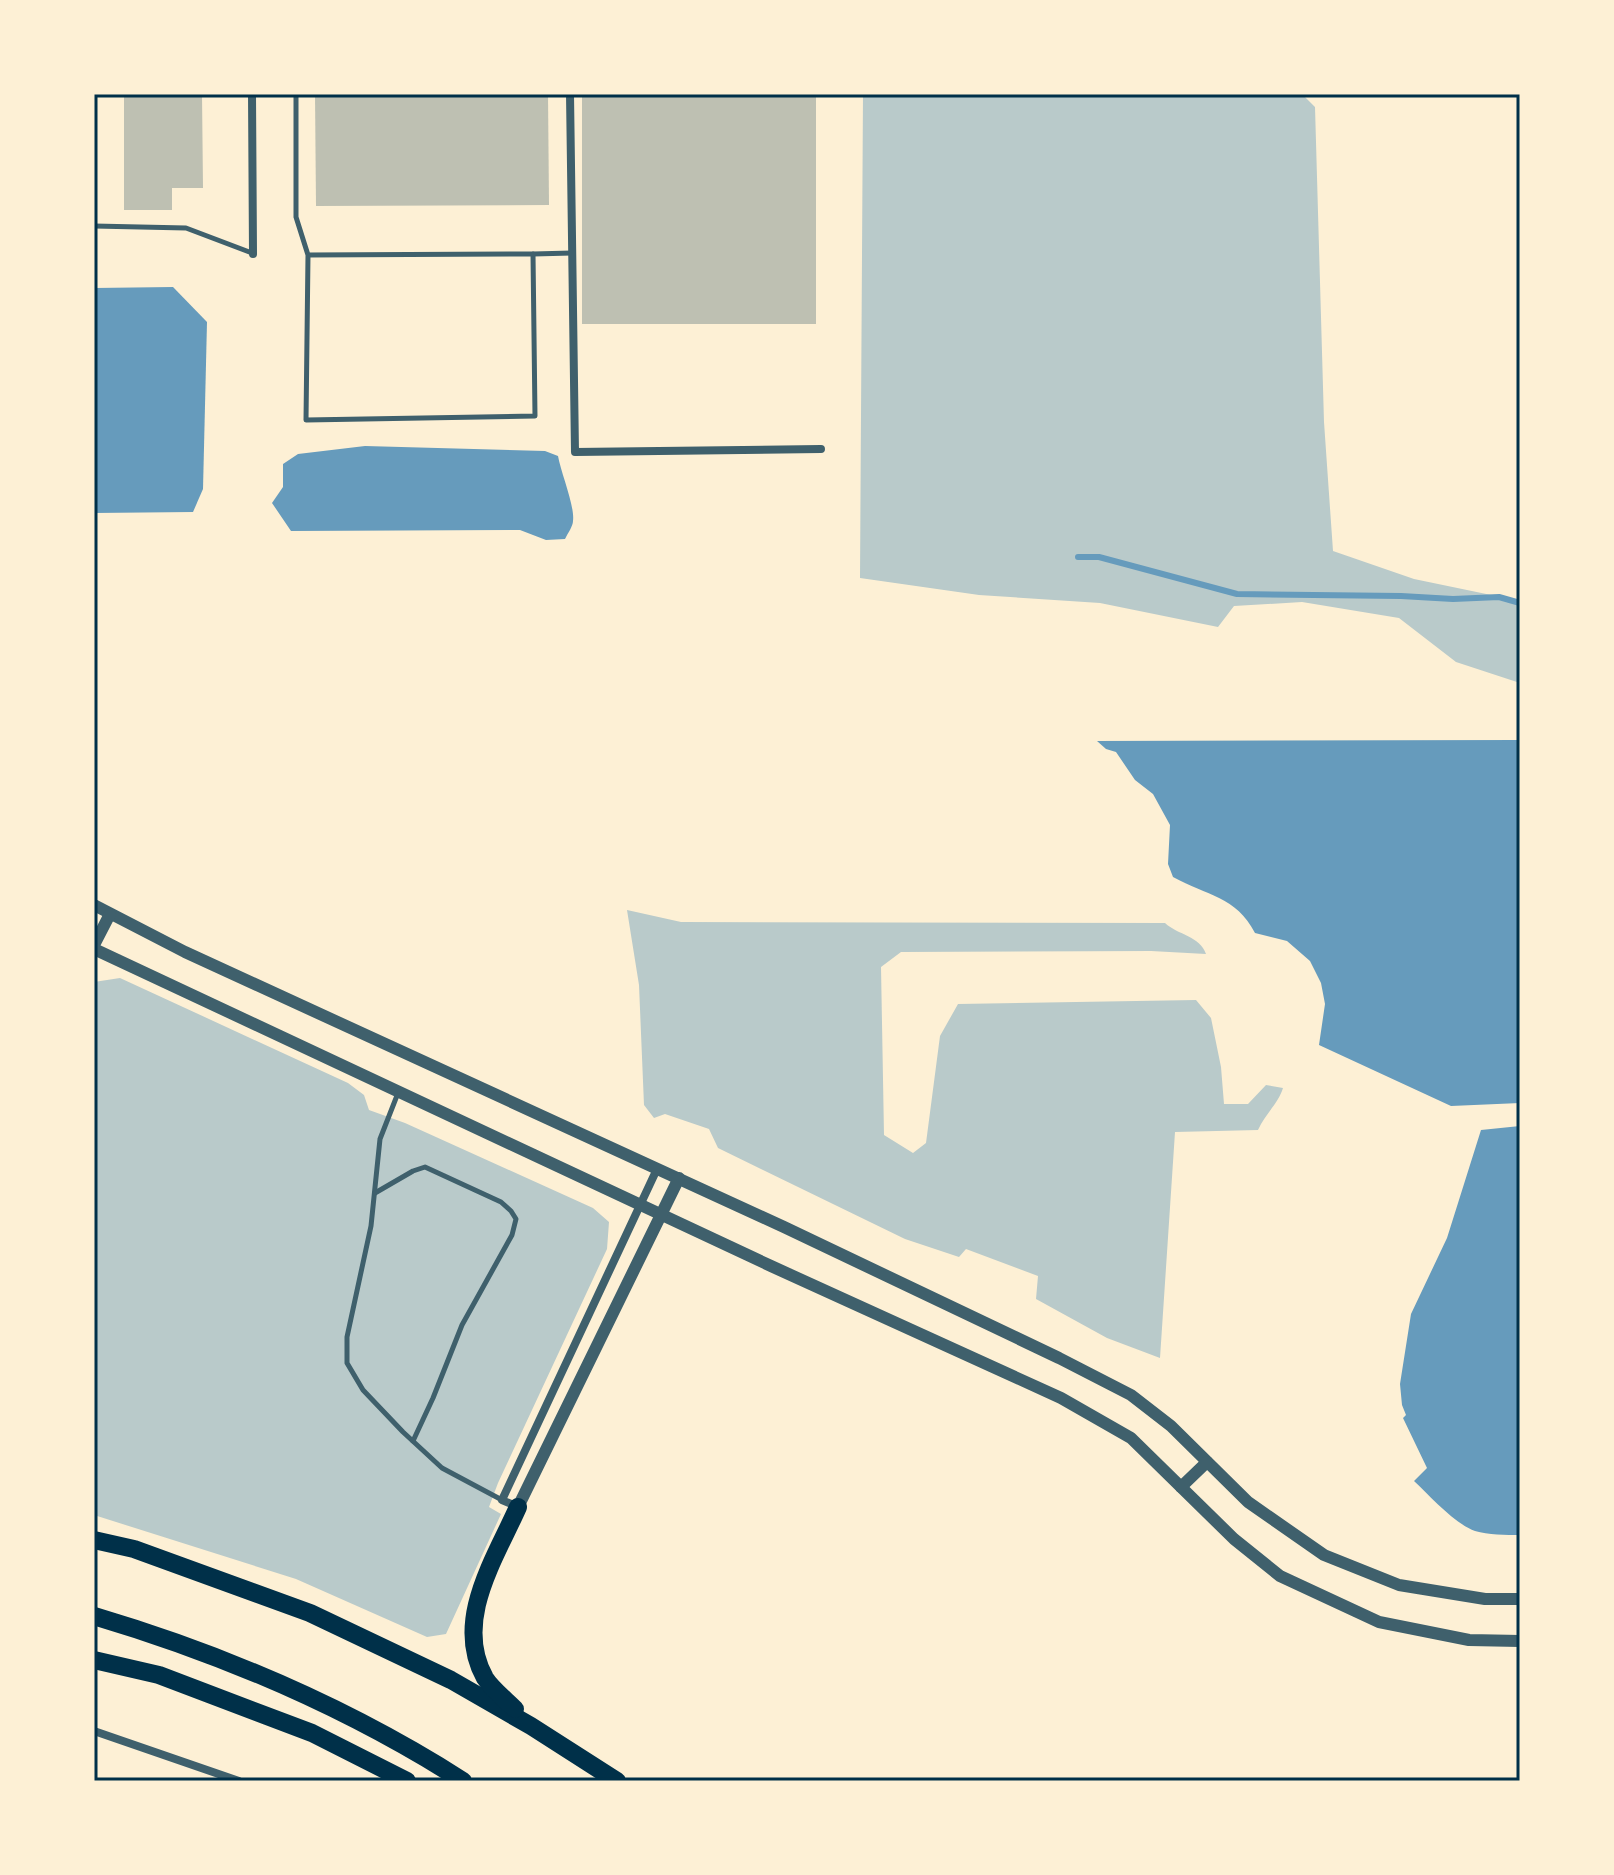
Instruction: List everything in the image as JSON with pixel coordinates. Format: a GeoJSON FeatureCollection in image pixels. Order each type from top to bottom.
{"type":"FeatureCollection","features":[{"type":"Feature","properties":{"kind":"highway"},"geometry":{"type":"LineString","coordinates":[[510,1503],[479,1594],[473,1622],[476,1656],[486,1680],[531,1726]]}},
{"type":"Feature","properties":{"kind":"highway"},"geometry":{"type":"LineString","coordinates":[[94,1540],[134,1549],[310,1613],[451,1680],[617,1781]]}},
{"type":"Feature","properties":{"kind":"highway"},"geometry":{"type":"LineString","coordinates":[[94,1616],[145,1631],[280,1685],[408,1746],[463,1781]]}},
{"type":"Feature","properties":{"kind":"highway"},"geometry":{"type":"LineString","coordinates":[[94,1660],[159,1675],[298,1728],[407,1781]]}},
{"type":"Feature","properties":{"kind":"street"},"geometry":{"type":"LineString","coordinates":[[252,94],[253,254]]}},
{"type":"Feature","properties":{"kind":"street"},"geometry":{"type":"LineString","coordinates":[[570,94],[575,452],[821,449]]}},
{"type":"Feature","properties":{"kind":"street"},"geometry":{"type":"LineString","coordinates":[[94,905],[185,952],[679,1178],[1131,1395],[1171,1426],[1248,1502],[1324,1555],[1399,1585],[1485,1599],[1520,1599]]}},
{"type":"Feature","properties":{"kind":"street"},"geometry":{"type":"LineString","coordinates":[[110,914],[94,947],[661,1215],[1061,1398],[1131,1438],[1234,1539],[1280,1576],[1379,1622],[1469,1640],[1520,1641]]}},
{"type":"Feature","properties":{"kind":"street"},"geometry":{"type":"LineString","coordinates":[[510,1503],[657,1169]]}},
{"type":"Feature","properties":{"kind":"street"},"geometry":{"type":"LineString","coordinates":[[510,1503],[679,1178]]}},
{"type":"Feature","properties":{"kind":"street"},"geometry":{"type":"LineString","coordinates":[[1181,1487],[1207,1462]]}},
{"type":"Feature","properties":{"kind":"street"},"geometry":{"type":"LineString","coordinates":[[94,1731],[239,1781]]}},
{"type":"Feature","properties":{"kind":"lane"},"geometry":{"type":"LineString","coordinates":[[296,94],[296,217],[308,255],[306,420],[535,416],[533,254]]}},
{"type":"Feature","properties":{"kind":"lane"},"geometry":{"type":"LineString","coordinates":[[94,226],[186,228],[253,254]]}},
{"type":"Feature","properties":{"kind":"lane"},"geometry":{"type":"LineString","coordinates":[[308,255],[573,253]]}},
{"type":"Feature","properties":{"kind":"lane"},"geometry":{"type":"LineString","coordinates":[[399,1092],[380,1139],[364,1264],[347,1337],[347,1363],[363,1390],[442,1468],[510,1503]]}},
{"type":"Feature","properties":{"kind":"lane"},"geometry":{"type":"LineString","coordinates":[[375,1193],[425,1167],[501,1202],[516,1219],[512,1235],[462,1325],[413,1441]]}},
{"type":"Feature","properties":{"kind":"shaded area"},"geometry":{"type":"Polygon","coordinates":[[[863,94],[1302,94],[1315,107],[1324,422],[1333,551],[1414,579],[1520,601],[1520,683],[1456,662],[1399,618],[1302,602],[1234,606],[1218,627],[1100,603],[979,595],[860,578],[863,94]]]}},
{"type":"Feature","properties":{"kind":"shaded area"},"geometry":{"type":"Polygon","coordinates":[[[627,910],[681,922],[1165,923],[1199,943],[1206,954],[1151,951],[901,952],[881,967],[884,1135],[913,1153],[926,1143],[940,1036],[958,1004],[1196,1000],[1211,1018],[1221,1067],[1224,1104],[1248,1104],[1266,1085],[1283,1088],[1258,1130],[1175,1132],[1160,1358],[1107,1338],[1036,1299],[1038,1276],[966,1249],[959,1257],[905,1239],[718,1148],[709,1129],[665,1114],[654,1118],[644,1105],[639,985],[627,910]]]}},
{"type":"Feature","properties":{"kind":"shaded area"},"geometry":{"type":"Polygon","coordinates":[[[120,978],[348,1083],[364,1095],[369,1110],[405,1123],[593,1208],[609,1222],[607,1249],[498,1483],[489,1507],[501,1514],[446,1634],[427,1637],[296,1579],[94,1515],[94,982],[120,978]]]}},
{"type":"Feature","properties":{"kind":"water"},"geometry":{"type":"Polygon","coordinates":[[[173,287],[207,322],[203,489],[193,512],[94,513],[94,288],[173,287]]]}},
{"type":"Feature","properties":{"kind":"water"},"geometry":{"type":"Polygon","coordinates":[[[365,446],[545,451],[558,456],[572,507],[572,525],[565,539],[546,540],[520,530],[291,531],[272,503],[283,487],[283,464],[298,454],[365,446]]]}},
{"type":"Feature","properties":{"kind":"water"},"geometry":{"type":"Polygon","coordinates":[[[1520,740],[1520,1103],[1451,1106],[1319,1045],[1325,1004],[1321,983],[1310,961],[1287,941],[1255,933],[1230,904],[1173,877],[1168,864],[1170,825],[1153,794],[1135,780],[1116,752],[1106,749],[1097,741],[1520,740]]]}},
{"type":"Feature","properties":{"kind":"water"},"geometry":{"type":"Polygon","coordinates":[[[1520,1126],[1520,1535],[1503,1535],[1467,1527],[1414,1481],[1427,1468],[1403,1418],[1406,1415],[1400,1384],[1411,1314],[1447,1238],[1481,1130],[1520,1126]]]}},
{"type":"Feature","properties":{"kind":"building"},"geometry":{"type":"Polygon","coordinates":[[[124,94],[202,94],[203,188],[172,188],[172,210],[124,210],[124,94]]]}},
{"type":"Feature","properties":{"kind":"building"},"geometry":{"type":"Polygon","coordinates":[[[315,94],[548,94],[549,205],[316,206],[315,94]]]}},
{"type":"Feature","properties":{"kind":"building"},"geometry":{"type":"Polygon","coordinates":[[[582,94],[816,94],[816,324],[582,324],[582,94]]]}},
{"type":"Feature","properties":{"kind":"waterway"},"geometry":{"type":"LineString","coordinates":[[1078,557],[1099,557],[1237,594],[1453,599],[1499,597],[1520,603]]}}]}
